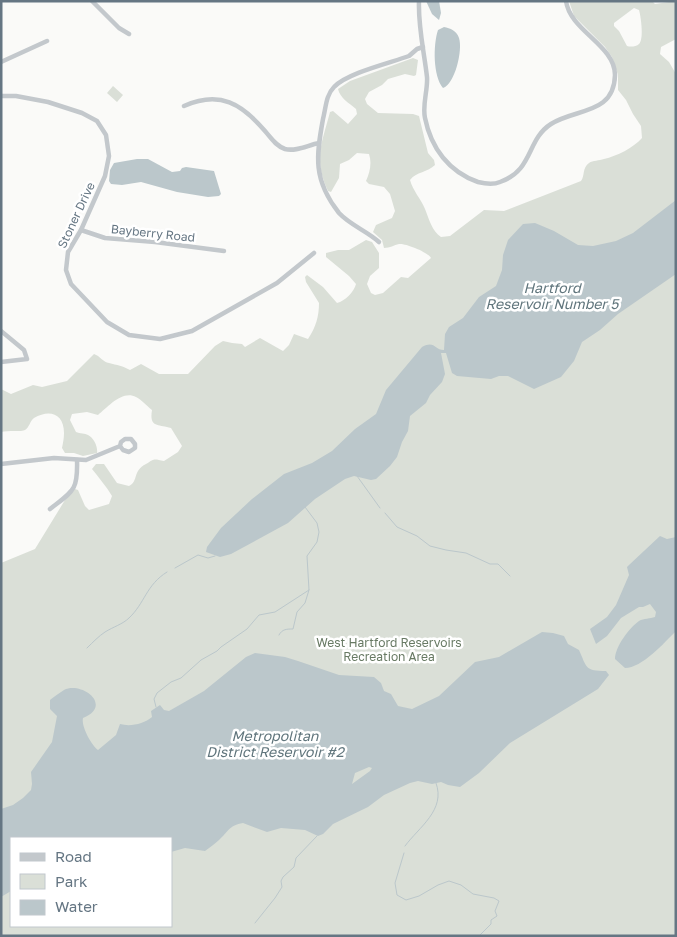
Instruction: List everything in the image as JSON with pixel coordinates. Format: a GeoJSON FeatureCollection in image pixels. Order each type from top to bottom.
{"type":"FeatureCollection","features":[{"type":"Feature","properties":{"kind":"street"},"geometry":{"type":"LineString","coordinates":[[92,1],[119,28],[129,34]]}},
{"type":"Feature","properties":{"kind":"street"},"geometry":{"type":"LineString","coordinates":[[419,1],[427,79],[424,116],[432,140],[440,155],[453,169],[468,178],[488,184],[499,183],[515,175],[525,165],[538,136],[550,124],[599,106],[606,101],[614,85],[614,68],[607,55],[571,17],[566,1]]}},
{"type":"Feature","properties":{"kind":"street"},"geometry":{"type":"LineString","coordinates":[[1,62],[47,42]]}},
{"type":"Feature","properties":{"kind":"street"},"geometry":{"type":"LineString","coordinates":[[379,242],[371,234],[341,215],[331,201],[319,177],[317,164],[319,143],[328,95],[335,86],[345,79],[409,56],[417,49],[423,47]]}},
{"type":"Feature","properties":{"kind":"street","name":"Stoner Drive"},"geometry":{"type":"LineString","coordinates":[[1,96],[16,96],[48,102],[82,113],[97,121],[106,135],[109,156],[105,176],[81,230],[68,252],[66,270],[71,284],[107,322],[129,334],[160,339],[192,331],[272,286],[314,253]]}},
{"type":"Feature","properties":{"kind":"street"},"geometry":{"type":"LineString","coordinates":[[184,106],[208,98],[224,100],[248,112],[274,142],[283,148],[292,150],[319,143]]}},
{"type":"Feature","properties":{"kind":"street","name":"Bayberry Road"},"geometry":{"type":"LineString","coordinates":[[81,230],[104,238],[224,251]]}},
{"type":"Feature","properties":{"kind":"street"},"geometry":{"type":"LineString","coordinates":[[1,330],[24,350],[27,359],[1,362]]}},
{"type":"Feature","properties":{"kind":"street"},"geometry":{"type":"LineString","coordinates":[[1,464],[54,458],[86,460],[120,446]]}},
{"type":"Feature","properties":{"kind":"street"},"geometry":{"type":"LineString","coordinates":[[50,509],[73,491],[78,476],[77,460]]}},
{"type":"Feature","properties":{"kind":"green space","name":"West Hartford Reservoirs Recreation Area"},"geometry":{"type":"Polygon","coordinates":[[[569,1],[652,1],[655,4],[676,1],[676,39],[661,47],[660,54],[669,62],[676,74],[676,936],[1,936],[1,563],[35,549],[65,500],[75,489],[78,490],[85,506],[89,510],[109,504],[112,496],[92,469],[96,464],[104,464],[117,483],[129,486],[142,467],[156,459],[164,461],[178,452],[182,446],[171,428],[153,423],[152,410],[131,395],[115,400],[98,415],[87,412],[72,414],[70,420],[76,432],[87,434],[92,438],[96,445],[97,453],[83,456],[65,453],[62,448],[63,426],[55,415],[45,414],[34,418],[28,428],[23,431],[1,432],[1,389],[11,394],[33,385],[42,387],[67,381],[94,354],[107,362],[130,370],[141,364],[159,374],[188,374],[215,346],[223,341],[242,344],[245,347],[260,338],[283,351],[289,345],[294,334],[308,339],[316,321],[319,303],[305,277],[307,275],[323,287],[337,303],[351,293],[356,284],[326,257],[326,253],[349,250],[366,240],[372,242],[379,253],[379,268],[370,276],[367,284],[371,293],[375,295],[383,293],[401,277],[408,278],[431,258],[421,251],[406,245],[399,244],[384,248],[382,240],[373,232],[376,225],[392,218],[395,211],[390,194],[384,187],[369,184],[366,181],[370,168],[369,154],[357,153],[349,160],[340,164],[339,178],[331,192],[328,191],[321,170],[320,151],[330,112],[333,111],[348,124],[357,114],[356,109],[343,98],[338,89],[350,81],[413,58],[418,60],[416,75],[405,74],[388,79],[382,85],[369,92],[365,99],[367,104],[378,113],[413,114],[419,116],[428,153],[434,160],[435,165],[415,175],[410,180],[433,228],[441,237],[450,236],[484,210],[504,211],[581,181],[585,167],[589,163],[619,154],[642,138],[641,126],[618,90],[618,75],[612,57],[605,47],[574,16],[569,1]],[[634,8],[614,23],[627,46],[630,47],[638,45],[641,41],[642,33],[639,10],[634,8]]]}},
{"type":"Feature","properties":{"kind":"green space"},"geometry":{"type":"Polygon","coordinates":[[[113,86],[123,95],[117,102],[107,93],[113,86]]]}},
{"type":"Feature","properties":{"kind":"water"},"geometry":{"type":"Polygon","coordinates":[[[426,1],[439,1],[441,13],[439,20],[432,14],[426,1]]]}},
{"type":"Feature","properties":{"kind":"water"},"geometry":{"type":"Polygon","coordinates":[[[444,27],[457,33],[460,50],[454,74],[443,88],[437,76],[435,52],[438,30],[444,27]]]}},
{"type":"Feature","properties":{"kind":"water"},"geometry":{"type":"Polygon","coordinates":[[[148,159],[172,172],[180,171],[186,167],[214,171],[221,194],[208,197],[177,192],[141,182],[122,185],[111,184],[109,181],[110,170],[114,163],[148,159]]]}},
{"type":"Feature","properties":{"kind":"water","name":"Hartford Reservoir Number 5"},"geometry":{"type":"Polygon","coordinates":[[[676,200],[676,274],[618,314],[600,330],[582,342],[574,361],[561,377],[534,389],[508,376],[499,376],[491,379],[457,376],[452,373],[446,353],[441,353],[445,374],[442,382],[430,395],[426,403],[410,416],[408,431],[397,457],[376,479],[371,480],[354,476],[345,479],[315,499],[288,523],[231,554],[220,557],[206,552],[207,547],[221,528],[252,499],[284,474],[312,463],[332,451],[355,429],[376,414],[386,390],[422,347],[432,345],[444,350],[445,334],[449,327],[463,318],[479,297],[496,286],[502,270],[503,255],[508,240],[523,224],[535,223],[554,231],[578,245],[593,246],[616,241],[633,233],[676,200]]]}},
{"type":"Feature","properties":{"kind":"water"},"geometry":{"type":"Polygon","coordinates":[[[660,536],[667,539],[676,537],[676,631],[645,659],[632,667],[625,668],[615,659],[617,649],[623,638],[635,624],[641,620],[655,617],[656,612],[650,604],[639,607],[621,618],[607,636],[596,644],[590,629],[607,617],[616,605],[629,575],[627,567],[660,536]]]}},
{"type":"Feature","properties":{"kind":"water","name":"Metropolitan District Reservoir #2"},"geometry":{"type":"Polygon","coordinates":[[[542,632],[553,633],[564,636],[568,644],[579,650],[590,669],[606,671],[609,675],[598,689],[510,743],[479,773],[460,787],[441,782],[432,784],[418,781],[410,783],[384,795],[368,807],[333,824],[323,834],[318,836],[305,830],[281,828],[267,832],[243,823],[238,824],[205,851],[185,848],[172,852],[172,837],[10,837],[10,892],[1,897],[1,809],[13,805],[31,790],[31,772],[52,742],[57,716],[50,709],[50,700],[64,690],[71,688],[86,691],[95,701],[96,707],[92,713],[83,718],[83,721],[87,735],[98,750],[116,735],[120,724],[132,725],[141,723],[152,717],[151,711],[160,705],[164,710],[169,711],[204,691],[246,657],[255,653],[285,657],[339,675],[374,677],[381,683],[384,691],[391,694],[398,706],[412,709],[439,696],[475,662],[499,657],[542,632]],[[369,767],[355,773],[352,784],[372,768],[369,767]]]}},
{"type":"Feature","properties":{"kind":"waterway"},"geometry":{"type":"LineString","coordinates":[[357,476],[380,508]]}},
{"type":"Feature","properties":{"kind":"waterway"},"geometry":{"type":"LineString","coordinates":[[156,707],[154,699],[157,693],[171,682],[181,678],[201,660],[247,629],[259,615],[275,612],[309,590],[307,556],[317,542],[319,532],[317,523],[305,507]]}},
{"type":"Feature","properties":{"kind":"waterway"},"geometry":{"type":"LineString","coordinates":[[385,513],[397,527],[417,536],[430,546],[466,553],[490,564],[498,564],[510,576]]}},
{"type":"Feature","properties":{"kind":"waterway"},"geometry":{"type":"LineString","coordinates":[[175,568],[198,555],[208,558],[215,556]]}},
{"type":"Feature","properties":{"kind":"waterway"},"geometry":{"type":"LineString","coordinates":[[87,648],[108,630],[129,618],[154,583],[167,572]]}},
{"type":"Feature","properties":{"kind":"waterway"},"geometry":{"type":"LineString","coordinates":[[279,635],[283,630],[293,629],[297,612],[305,603],[309,590]]}},
{"type":"Feature","properties":{"kind":"waterway"},"geometry":{"type":"LineString","coordinates":[[405,846],[430,818],[434,810],[438,793],[436,783]]}},
{"type":"Feature","properties":{"kind":"waterway"},"geometry":{"type":"LineString","coordinates":[[255,923],[282,887],[281,881],[294,867],[296,858],[317,836]]}},
{"type":"Feature","properties":{"kind":"waterway"},"geometry":{"type":"LineString","coordinates":[[404,853],[395,883],[397,895],[406,900],[419,896],[449,881],[461,885],[473,894],[494,898],[499,901],[495,911],[497,916],[491,920],[491,924],[479,936]]}}]}
